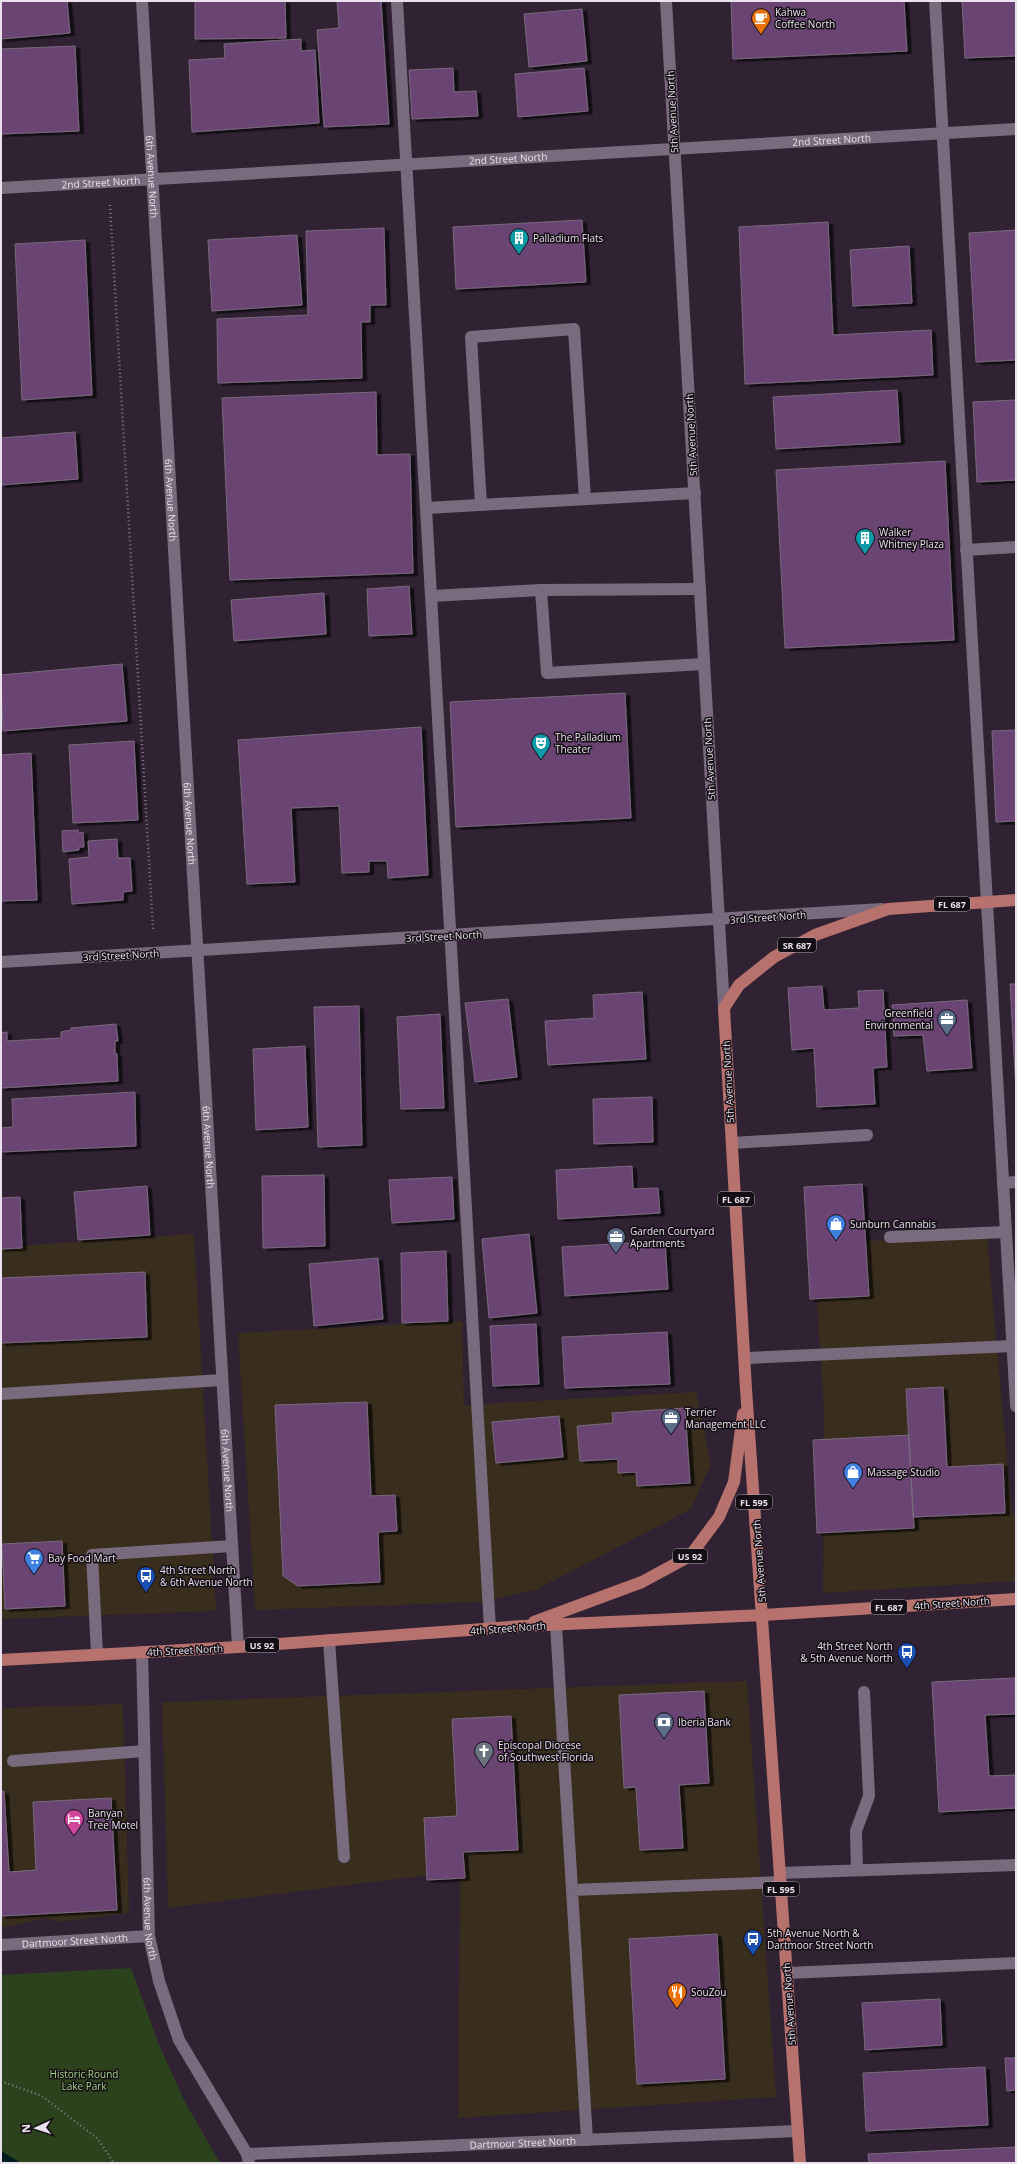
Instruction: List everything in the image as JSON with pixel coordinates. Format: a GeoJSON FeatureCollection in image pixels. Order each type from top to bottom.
{"type":"FeatureCollection","features":[{"type":"Feature","properties":{"kind":"main road","name":"3rd Street North"},"geometry":{"type":"LineString","coordinates":[[724,1008],[739,985],[774,957],[815,935],[888,909],[1016,900]]}},
{"type":"Feature","properties":{"kind":"main road","name":"5th Avenue North"},"geometry":{"type":"LineString","coordinates":[[724,1008],[746,1358],[746,1389],[763,1615],[800,2163]]}},
{"type":"Feature","properties":{"kind":"main road","name":"US 92"},"geometry":{"type":"LineString","coordinates":[[523,1626],[642,1582],[690,1556],[719,1517],[734,1482],[746,1389]]}},
{"type":"Feature","properties":{"kind":"main road","name":"4th Street North"},"geometry":{"type":"LineString","coordinates":[[1,1660],[238,1646],[523,1626],[763,1615],[1016,1599]]}},
{"type":"Feature","properties":{"kind":"street","name":"6th Avenue North"},"geometry":{"type":"LineString","coordinates":[[142,1],[238,1646]]}},
{"type":"Feature","properties":{"kind":"street"},"geometry":{"type":"LineString","coordinates":[[397,1],[490,1629]]}},
{"type":"Feature","properties":{"kind":"street","name":"5th Avenue North"},"geometry":{"type":"LineString","coordinates":[[666,1],[724,1008]]}},
{"type":"Feature","properties":{"kind":"street"},"geometry":{"type":"LineString","coordinates":[[935,1],[1016,1406]]}},
{"type":"Feature","properties":{"kind":"street","name":"2nd Street North"},"geometry":{"type":"LineString","coordinates":[[1,188],[1016,129]]}},
{"type":"Feature","properties":{"kind":"street"},"geometry":{"type":"LineString","coordinates":[[481,505],[471,337],[574,329],[585,499]]}},
{"type":"Feature","properties":{"kind":"street"},"geometry":{"type":"LineString","coordinates":[[427,508],[695,493]]}},
{"type":"Feature","properties":{"kind":"street"},"geometry":{"type":"LineString","coordinates":[[966,550],[1016,547]]}},
{"type":"Feature","properties":{"kind":"street"},"geometry":{"type":"LineString","coordinates":[[431,596],[541,590],[700,589]]}},
{"type":"Feature","properties":{"kind":"street"},"geometry":{"type":"LineString","coordinates":[[541,590],[547,673],[704,664]]}},
{"type":"Feature","properties":{"kind":"street","name":"3rd Street North"},"geometry":{"type":"LineString","coordinates":[[1,962],[888,909]]}},
{"type":"Feature","properties":{"kind":"street"},"geometry":{"type":"LineString","coordinates":[[732,1143],[867,1135]]}},
{"type":"Feature","properties":{"kind":"street"},"geometry":{"type":"LineString","coordinates":[[1003,1183],[1016,1182]]}},
{"type":"Feature","properties":{"kind":"street"},"geometry":{"type":"LineString","coordinates":[[890,1237],[1006,1232]]}},
{"type":"Feature","properties":{"kind":"street"},"geometry":{"type":"LineString","coordinates":[[746,1358],[1013,1346]]}},
{"type":"Feature","properties":{"kind":"street"},"geometry":{"type":"LineString","coordinates":[[1,1394],[222,1380]]}},
{"type":"Feature","properties":{"kind":"street"},"geometry":{"type":"LineString","coordinates":[[97,1654],[92,1555],[232,1546]]}},
{"type":"Feature","properties":{"kind":"street"},"geometry":{"type":"LineString","coordinates":[[556,1625],[587,2140]]}},
{"type":"Feature","properties":{"kind":"street"},"geometry":{"type":"LineString","coordinates":[[329,1640],[344,1857]]}},
{"type":"Feature","properties":{"kind":"street","name":"6th Avenue North"},"geometry":{"type":"LineString","coordinates":[[142,1652],[149,1936],[159,1981],[179,2040],[248,2159]]}},
{"type":"Feature","properties":{"kind":"street"},"geometry":{"type":"LineString","coordinates":[[857,1870],[856,1831],[869,1796],[864,1692]]}},
{"type":"Feature","properties":{"kind":"street"},"geometry":{"type":"LineString","coordinates":[[13,1761],[144,1751]]}},
{"type":"Feature","properties":{"kind":"street"},"geometry":{"type":"LineString","coordinates":[[572,1890],[781,1877],[857,1870],[1016,1865]]}},
{"type":"Feature","properties":{"kind":"street","name":"Dartmoor Street North"},"geometry":{"type":"LineString","coordinates":[[1,1945],[149,1936]]}},
{"type":"Feature","properties":{"kind":"street"},"geometry":{"type":"LineString","coordinates":[[787,1973],[1016,1963]]}},
{"type":"Feature","properties":{"kind":"street","name":"Dartmoor Street North"},"geometry":{"type":"LineString","coordinates":[[248,2159],[587,2140],[798,2131]]}},
{"type":"Feature","properties":{"kind":"path"},"geometry":{"type":"LineString","coordinates":[[108,181],[154,953]]}},
{"type":"Feature","properties":{"kind":"path"},"geometry":{"type":"LineString","coordinates":[[1,2080],[42,2096],[98,2138],[114,2163]]}},
{"type":"Feature","properties":{"kind":"shaded area"},"geometry":{"type":"Polygon","coordinates":[[[194,1234],[216,1611],[1,1619],[1,1247],[194,1234]]]}},
{"type":"Feature","properties":{"kind":"shaded area"},"geometry":{"type":"Polygon","coordinates":[[[987,1236],[1012,1513],[1016,1514],[1016,1581],[823,1593],[824,1411],[813,1243],[987,1236]]]}},
{"type":"Feature","properties":{"kind":"shaded area"},"geometry":{"type":"Polygon","coordinates":[[[462,1321],[464,1405],[696,1392],[711,1464],[691,1509],[538,1589],[482,1602],[255,1610],[238,1333],[462,1321]]]}},
{"type":"Feature","properties":{"kind":"shaded area"},"geometry":{"type":"Polygon","coordinates":[[[747,1681],[776,2097],[458,2118],[460,1871],[168,1908],[162,1702],[747,1681]]]}},
{"type":"Feature","properties":{"kind":"shaded area"},"geometry":{"type":"Polygon","coordinates":[[[123,1704],[129,1913],[58,1922],[46,1918],[1,1928],[1,1708],[123,1704]]]}},
{"type":"Feature","properties":{"kind":"shaded area"},"geometry":{"type":"Polygon","coordinates":[[[1,2151],[21,2163],[1,2163],[1,2151]]]}},
{"type":"Feature","properties":{"kind":"green space","name":"Historic Round Lake Park"},"geometry":{"type":"Polygon","coordinates":[[[131,1968],[159,2045],[185,2102],[220,2163],[1,2163],[1,1975],[131,1968]]]}},
{"type":"Feature","properties":{"kind":"building"},"geometry":{"type":"Polygon","coordinates":[[[1,1],[67,1],[70,33],[1,39],[1,1]]]}},
{"type":"Feature","properties":{"kind":"building"},"geometry":{"type":"Polygon","coordinates":[[[195,1],[285,1],[286,38],[195,39],[195,1]]]}},
{"type":"Feature","properties":{"kind":"building"},"geometry":{"type":"Polygon","coordinates":[[[337,1],[381,1],[389,124],[324,127],[317,30],[339,28],[337,1]]]}},
{"type":"Feature","properties":{"kind":"building"},"geometry":{"type":"Polygon","coordinates":[[[731,1],[904,1],[907,51],[733,59],[731,1]]]}},
{"type":"Feature","properties":{"kind":"building"},"geometry":{"type":"Polygon","coordinates":[[[962,1],[1016,1],[1016,56],[965,58],[962,1]]]}},
{"type":"Feature","properties":{"kind":"building"},"geometry":{"type":"Polygon","coordinates":[[[582,9],[587,61],[529,67],[524,14],[582,9]]]}},
{"type":"Feature","properties":{"kind":"building"},"geometry":{"type":"Polygon","coordinates":[[[301,39],[301,51],[315,50],[319,123],[192,132],[189,60],[225,58],[224,44],[301,39]]]}},
{"type":"Feature","properties":{"kind":"building"},"geometry":{"type":"Polygon","coordinates":[[[75,46],[79,131],[1,134],[1,49],[75,46]]]}},
{"type":"Feature","properties":{"kind":"building"},"geometry":{"type":"Polygon","coordinates":[[[453,68],[454,92],[476,91],[478,116],[412,119],[409,70],[453,68]]]}},
{"type":"Feature","properties":{"kind":"building"},"geometry":{"type":"Polygon","coordinates":[[[584,68],[588,111],[518,117],[515,74],[584,68]]]}},
{"type":"Feature","properties":{"kind":"building","name":"Palladium Flats"},"geometry":{"type":"Polygon","coordinates":[[[582,220],[586,282],[456,289],[453,227],[582,220]]]}},
{"type":"Feature","properties":{"kind":"building"},"geometry":{"type":"Polygon","coordinates":[[[828,222],[833,335],[931,330],[933,375],[745,384],[739,227],[828,222]]]}},
{"type":"Feature","properties":{"kind":"building"},"geometry":{"type":"Polygon","coordinates":[[[384,228],[386,305],[370,305],[370,322],[361,322],[362,378],[218,383],[217,319],[308,315],[306,231],[384,228]]]}},
{"type":"Feature","properties":{"kind":"building"},"geometry":{"type":"Polygon","coordinates":[[[1016,230],[1016,360],[976,362],[969,233],[1016,230]]]}},
{"type":"Feature","properties":{"kind":"building"},"geometry":{"type":"Polygon","coordinates":[[[297,235],[302,305],[212,311],[208,240],[297,235]]]}},
{"type":"Feature","properties":{"kind":"building"},"geometry":{"type":"Polygon","coordinates":[[[85,240],[92,395],[22,400],[15,244],[85,240]]]}},
{"type":"Feature","properties":{"kind":"building"},"geometry":{"type":"Polygon","coordinates":[[[909,246],[912,303],[853,306],[850,250],[909,246]]]}},
{"type":"Feature","properties":{"kind":"building"},"geometry":{"type":"Polygon","coordinates":[[[897,390],[900,442],[776,449],[773,397],[897,390]]]}},
{"type":"Feature","properties":{"kind":"building"},"geometry":{"type":"Polygon","coordinates":[[[376,392],[377,455],[410,454],[413,573],[230,580],[222,398],[376,392]]]}},
{"type":"Feature","properties":{"kind":"building"},"geometry":{"type":"Polygon","coordinates":[[[1016,400],[1016,480],[977,482],[973,402],[1016,400]]]}},
{"type":"Feature","properties":{"kind":"building"},"geometry":{"type":"Polygon","coordinates":[[[75,432],[78,479],[1,485],[1,438],[75,432]]]}},
{"type":"Feature","properties":{"kind":"building","name":"Walker Whitney Plaza"},"geometry":{"type":"Polygon","coordinates":[[[945,461],[954,640],[785,648],[776,470],[945,461]]]}},
{"type":"Feature","properties":{"kind":"building"},"geometry":{"type":"Polygon","coordinates":[[[409,586],[412,634],[369,636],[367,589],[409,586]]]}},
{"type":"Feature","properties":{"kind":"building"},"geometry":{"type":"Polygon","coordinates":[[[324,593],[326,634],[234,641],[231,600],[324,593]]]}},
{"type":"Feature","properties":{"kind":"building"},"geometry":{"type":"Polygon","coordinates":[[[122,664],[127,721],[3,731],[1,675],[122,664]]]}},
{"type":"Feature","properties":{"kind":"building","name":"The Palladium Theater"},"geometry":{"type":"Polygon","coordinates":[[[625,693],[631,818],[456,827],[450,702],[625,693]]]}},
{"type":"Feature","properties":{"kind":"building"},"geometry":{"type":"Polygon","coordinates":[[[421,727],[428,875],[388,878],[387,861],[369,861],[369,872],[342,873],[339,806],[291,808],[295,882],[247,884],[238,740],[421,727]]]}},
{"type":"Feature","properties":{"kind":"building"},"geometry":{"type":"Polygon","coordinates":[[[1016,730],[1016,821],[996,822],[992,731],[1016,730]]]}},
{"type":"Feature","properties":{"kind":"building"},"geometry":{"type":"Polygon","coordinates":[[[134,741],[138,820],[73,823],[69,745],[134,741]]]}},
{"type":"Feature","properties":{"kind":"building"},"geometry":{"type":"Polygon","coordinates":[[[31,753],[37,900],[1,901],[1,755],[31,753]]]}},
{"type":"Feature","properties":{"kind":"building"},"geometry":{"type":"Polygon","coordinates":[[[78,830],[79,833],[83,832],[84,847],[79,847],[79,850],[63,852],[62,831],[78,830]]]}},
{"type":"Feature","properties":{"kind":"building"},"geometry":{"type":"Polygon","coordinates":[[[117,839],[118,858],[130,858],[132,891],[123,892],[123,900],[72,904],[69,859],[89,857],[88,841],[117,839]]]}},
{"type":"Feature","properties":{"kind":"building"},"geometry":{"type":"Polygon","coordinates":[[[1010,984],[1016,984],[1016,1090],[1010,984]]]}},
{"type":"Feature","properties":{"kind":"building"},"geometry":{"type":"Polygon","coordinates":[[[822,986],[824,1010],[859,1008],[858,991],[883,990],[887,1067],[873,1068],[875,1104],[817,1107],[814,1048],[792,1050],[788,988],[822,986]]]}},
{"type":"Feature","properties":{"kind":"building"},"geometry":{"type":"Polygon","coordinates":[[[642,992],[646,1059],[548,1065],[545,1021],[594,1018],[593,995],[642,992]]]}},
{"type":"Feature","properties":{"kind":"building"},"geometry":{"type":"Polygon","coordinates":[[[508,999],[517,1077],[475,1082],[465,1003],[508,999]]]}},
{"type":"Feature","properties":{"kind":"building","name":"Greenfield Environmental"},"geometry":{"type":"Polygon","coordinates":[[[967,1000],[972,1068],[927,1071],[923,1035],[894,1036],[892,1005],[967,1000]]]}},
{"type":"Feature","properties":{"kind":"building"},"geometry":{"type":"Polygon","coordinates":[[[359,1006],[362,1145],[318,1147],[314,1007],[359,1006]]]}},
{"type":"Feature","properties":{"kind":"building"},"geometry":{"type":"Polygon","coordinates":[[[440,1014],[444,1108],[401,1109],[397,1017],[440,1014]]]}},
{"type":"Feature","properties":{"kind":"building"},"geometry":{"type":"Polygon","coordinates":[[[116,1024],[118,1041],[115,1041],[115,1053],[117,1054],[118,1081],[1,1088],[1,1033],[7,1032],[7,1041],[61,1038],[61,1032],[71,1030],[71,1028],[116,1024]]]}},
{"type":"Feature","properties":{"kind":"building"},"geometry":{"type":"Polygon","coordinates":[[[305,1046],[308,1127],[256,1130],[253,1049],[305,1046]]]}},
{"type":"Feature","properties":{"kind":"building"},"geometry":{"type":"Polygon","coordinates":[[[135,1092],[136,1146],[1,1152],[1,1128],[13,1127],[12,1099],[135,1092]]]}},
{"type":"Feature","properties":{"kind":"building"},"geometry":{"type":"Polygon","coordinates":[[[652,1097],[653,1142],[594,1144],[593,1099],[652,1097]]]}},
{"type":"Feature","properties":{"kind":"building"},"geometry":{"type":"Polygon","coordinates":[[[632,1166],[633,1189],[658,1188],[660,1213],[558,1219],[556,1170],[632,1166]]]}},
{"type":"Feature","properties":{"kind":"building"},"geometry":{"type":"Polygon","coordinates":[[[324,1175],[325,1246],[263,1248],[262,1176],[324,1175]]]}},
{"type":"Feature","properties":{"kind":"building"},"geometry":{"type":"Polygon","coordinates":[[[452,1177],[454,1219],[392,1223],[389,1180],[452,1177]]]}},
{"type":"Feature","properties":{"kind":"building","name":"Sunburn Cannabis"},"geometry":{"type":"Polygon","coordinates":[[[862,1184],[869,1296],[810,1299],[804,1187],[862,1184]]]}},
{"type":"Feature","properties":{"kind":"building"},"geometry":{"type":"Polygon","coordinates":[[[147,1186],[150,1235],[78,1240],[74,1192],[147,1186]]]}},
{"type":"Feature","properties":{"kind":"building"},"geometry":{"type":"Polygon","coordinates":[[[20,1197],[22,1248],[1,1249],[1,1198],[20,1197]]]}},
{"type":"Feature","properties":{"kind":"building"},"geometry":{"type":"Polygon","coordinates":[[[529,1234],[537,1313],[489,1318],[482,1239],[529,1234]]]}},
{"type":"Feature","properties":{"kind":"building"},"geometry":{"type":"Polygon","coordinates":[[[665,1241],[668,1289],[565,1296],[562,1247],[665,1241]]]}},
{"type":"Feature","properties":{"kind":"building"},"geometry":{"type":"Polygon","coordinates":[[[446,1251],[448,1321],[402,1323],[401,1253],[446,1251]]]}},
{"type":"Feature","properties":{"kind":"building"},"geometry":{"type":"Polygon","coordinates":[[[378,1258],[383,1319],[314,1326],[309,1264],[378,1258]]]}},
{"type":"Feature","properties":{"kind":"building"},"geometry":{"type":"Polygon","coordinates":[[[145,1272],[147,1337],[1,1343],[1,1278],[145,1272]]]}},
{"type":"Feature","properties":{"kind":"building"},"geometry":{"type":"Polygon","coordinates":[[[536,1324],[539,1384],[493,1386],[490,1326],[536,1324]]]}},
{"type":"Feature","properties":{"kind":"building"},"geometry":{"type":"Polygon","coordinates":[[[667,1332],[670,1384],[565,1388],[562,1337],[667,1332]]]}},
{"type":"Feature","properties":{"kind":"building"},"geometry":{"type":"Polygon","coordinates":[[[943,1387],[947,1467],[1003,1464],[1005,1513],[913,1517],[906,1389],[943,1387]]]}},
{"type":"Feature","properties":{"kind":"building"},"geometry":{"type":"Polygon","coordinates":[[[367,1402],[371,1496],[395,1495],[397,1531],[378,1532],[380,1582],[298,1586],[283,1576],[275,1405],[367,1402]]]}},
{"type":"Feature","properties":{"kind":"building"},"geometry":{"type":"Polygon","coordinates":[[[685,1408],[690,1483],[637,1486],[636,1472],[618,1473],[618,1459],[580,1461],[577,1426],[613,1423],[612,1413],[685,1408]]]}},
{"type":"Feature","properties":{"kind":"building"},"geometry":{"type":"Polygon","coordinates":[[[559,1416],[563,1457],[496,1463],[492,1422],[559,1416]]]}},
{"type":"Feature","properties":{"kind":"building"},"geometry":{"type":"Polygon","coordinates":[[[909,1435],[914,1528],[817,1533],[813,1440],[909,1435]]]}},
{"type":"Feature","properties":{"kind":"building","name":"Bay Food Mart"},"geometry":{"type":"Polygon","coordinates":[[[62,1541],[65,1606],[5,1609],[2,1544],[62,1541]]]}},
{"type":"Feature","properties":{"kind":"building"},"geometry":{"type":"Polygon","coordinates":[[[1015,1678],[1016,1714],[985,1715],[989,1776],[1016,1775],[1016,1808],[939,1812],[932,1682],[1015,1678]]]}},
{"type":"Feature","properties":{"kind":"building","name":"Iberia Bank"},"geometry":{"type":"Polygon","coordinates":[[[704,1691],[709,1783],[679,1785],[683,1848],[640,1850],[636,1787],[624,1788],[619,1695],[704,1691]]]}},
{"type":"Feature","properties":{"kind":"building","name":"Episcopal Diocese of Southwest Florida"},"geometry":{"type":"Polygon","coordinates":[[[511,1716],[518,1850],[463,1852],[465,1878],[427,1880],[424,1818],[457,1816],[452,1719],[511,1716]]]}},
{"type":"Feature","properties":{"kind":"building","name":"Banyan Tree Motel"},"geometry":{"type":"Polygon","coordinates":[[[1,1791],[4,1791],[9,1872],[36,1870],[33,1802],[111,1798],[117,1910],[1,1916],[1,1791]]]}},
{"type":"Feature","properties":{"kind":"building","name":"SouZou"},"geometry":{"type":"Polygon","coordinates":[[[717,1934],[725,2079],[637,2084],[629,1939],[717,1934]]]}},
{"type":"Feature","properties":{"kind":"building"},"geometry":{"type":"Polygon","coordinates":[[[940,1999],[942,2045],[865,2050],[862,2003],[940,1999]]]}},
{"type":"Feature","properties":{"kind":"building"},"geometry":{"type":"Polygon","coordinates":[[[1005,2058],[1016,2058],[1016,2090],[1007,2091],[1005,2058]]]}},
{"type":"Feature","properties":{"kind":"building"},"geometry":{"type":"Polygon","coordinates":[[[985,2067],[988,2125],[866,2131],[863,2073],[985,2067]]]}},
{"type":"Feature","properties":{"kind":"building"},"geometry":{"type":"Polygon","coordinates":[[[1016,2147],[1016,2163],[869,2163],[868,2154],[1016,2147]]]}},
{"type":"Feature","properties":{"kind":"place","name":"Kahwa Coffee North"},"geometry":{"type":"Point","coordinates":[761,35]}},
{"type":"Feature","properties":{"kind":"place","name":"Palladium Flats"},"geometry":{"type":"Point","coordinates":[519,255]}},
{"type":"Feature","properties":{"kind":"place","name":"Walker Whitney Plaza"},"geometry":{"type":"Point","coordinates":[865,555]}},
{"type":"Feature","properties":{"kind":"place","name":"The Palladium Theater"},"geometry":{"type":"Point","coordinates":[541,760]}},
{"type":"Feature","properties":{"kind":"place","name":"Greenfield Environmental"},"geometry":{"type":"Point","coordinates":[947,1036]}},
{"type":"Feature","properties":{"kind":"place","name":"Sunburn Cannabis"},"geometry":{"type":"Point","coordinates":[836,1241]}},
{"type":"Feature","properties":{"kind":"place","name":"Garden Courtyard Apartments"},"geometry":{"type":"Point","coordinates":[616,1254]}},
{"type":"Feature","properties":{"kind":"place","name":"Terrier Management LLC"},"geometry":{"type":"Point","coordinates":[671,1435]}},
{"type":"Feature","properties":{"kind":"place","name":"Massage Studio"},"geometry":{"type":"Point","coordinates":[853,1489]}},
{"type":"Feature","properties":{"kind":"place","name":"Bay Food Mart"},"geometry":{"type":"Point","coordinates":[34,1575]}},
{"type":"Feature","properties":{"kind":"place","name":"4th Street North & 6th Avenue North"},"geometry":{"type":"Point","coordinates":[146,1593]}},
{"type":"Feature","properties":{"kind":"place","name":"4th Street North & 5th Avenue North"},"geometry":{"type":"Point","coordinates":[907,1669]}},
{"type":"Feature","properties":{"kind":"place","name":"Iberia Bank"},"geometry":{"type":"Point","coordinates":[664,1739]}},
{"type":"Feature","properties":{"kind":"place","name":"Episcopal Diocese of Southwest Florida"},"geometry":{"type":"Point","coordinates":[484,1768]}},
{"type":"Feature","properties":{"kind":"place","name":"Banyan Tree Motel"},"geometry":{"type":"Point","coordinates":[74,1836]}},
{"type":"Feature","properties":{"kind":"place","name":"5th Avenue North & Dartmoor Street North"},"geometry":{"type":"Point","coordinates":[753,1956]}},
{"type":"Feature","properties":{"kind":"place","name":"SouZou"},"geometry":{"type":"Point","coordinates":[677,2009]}}]}
